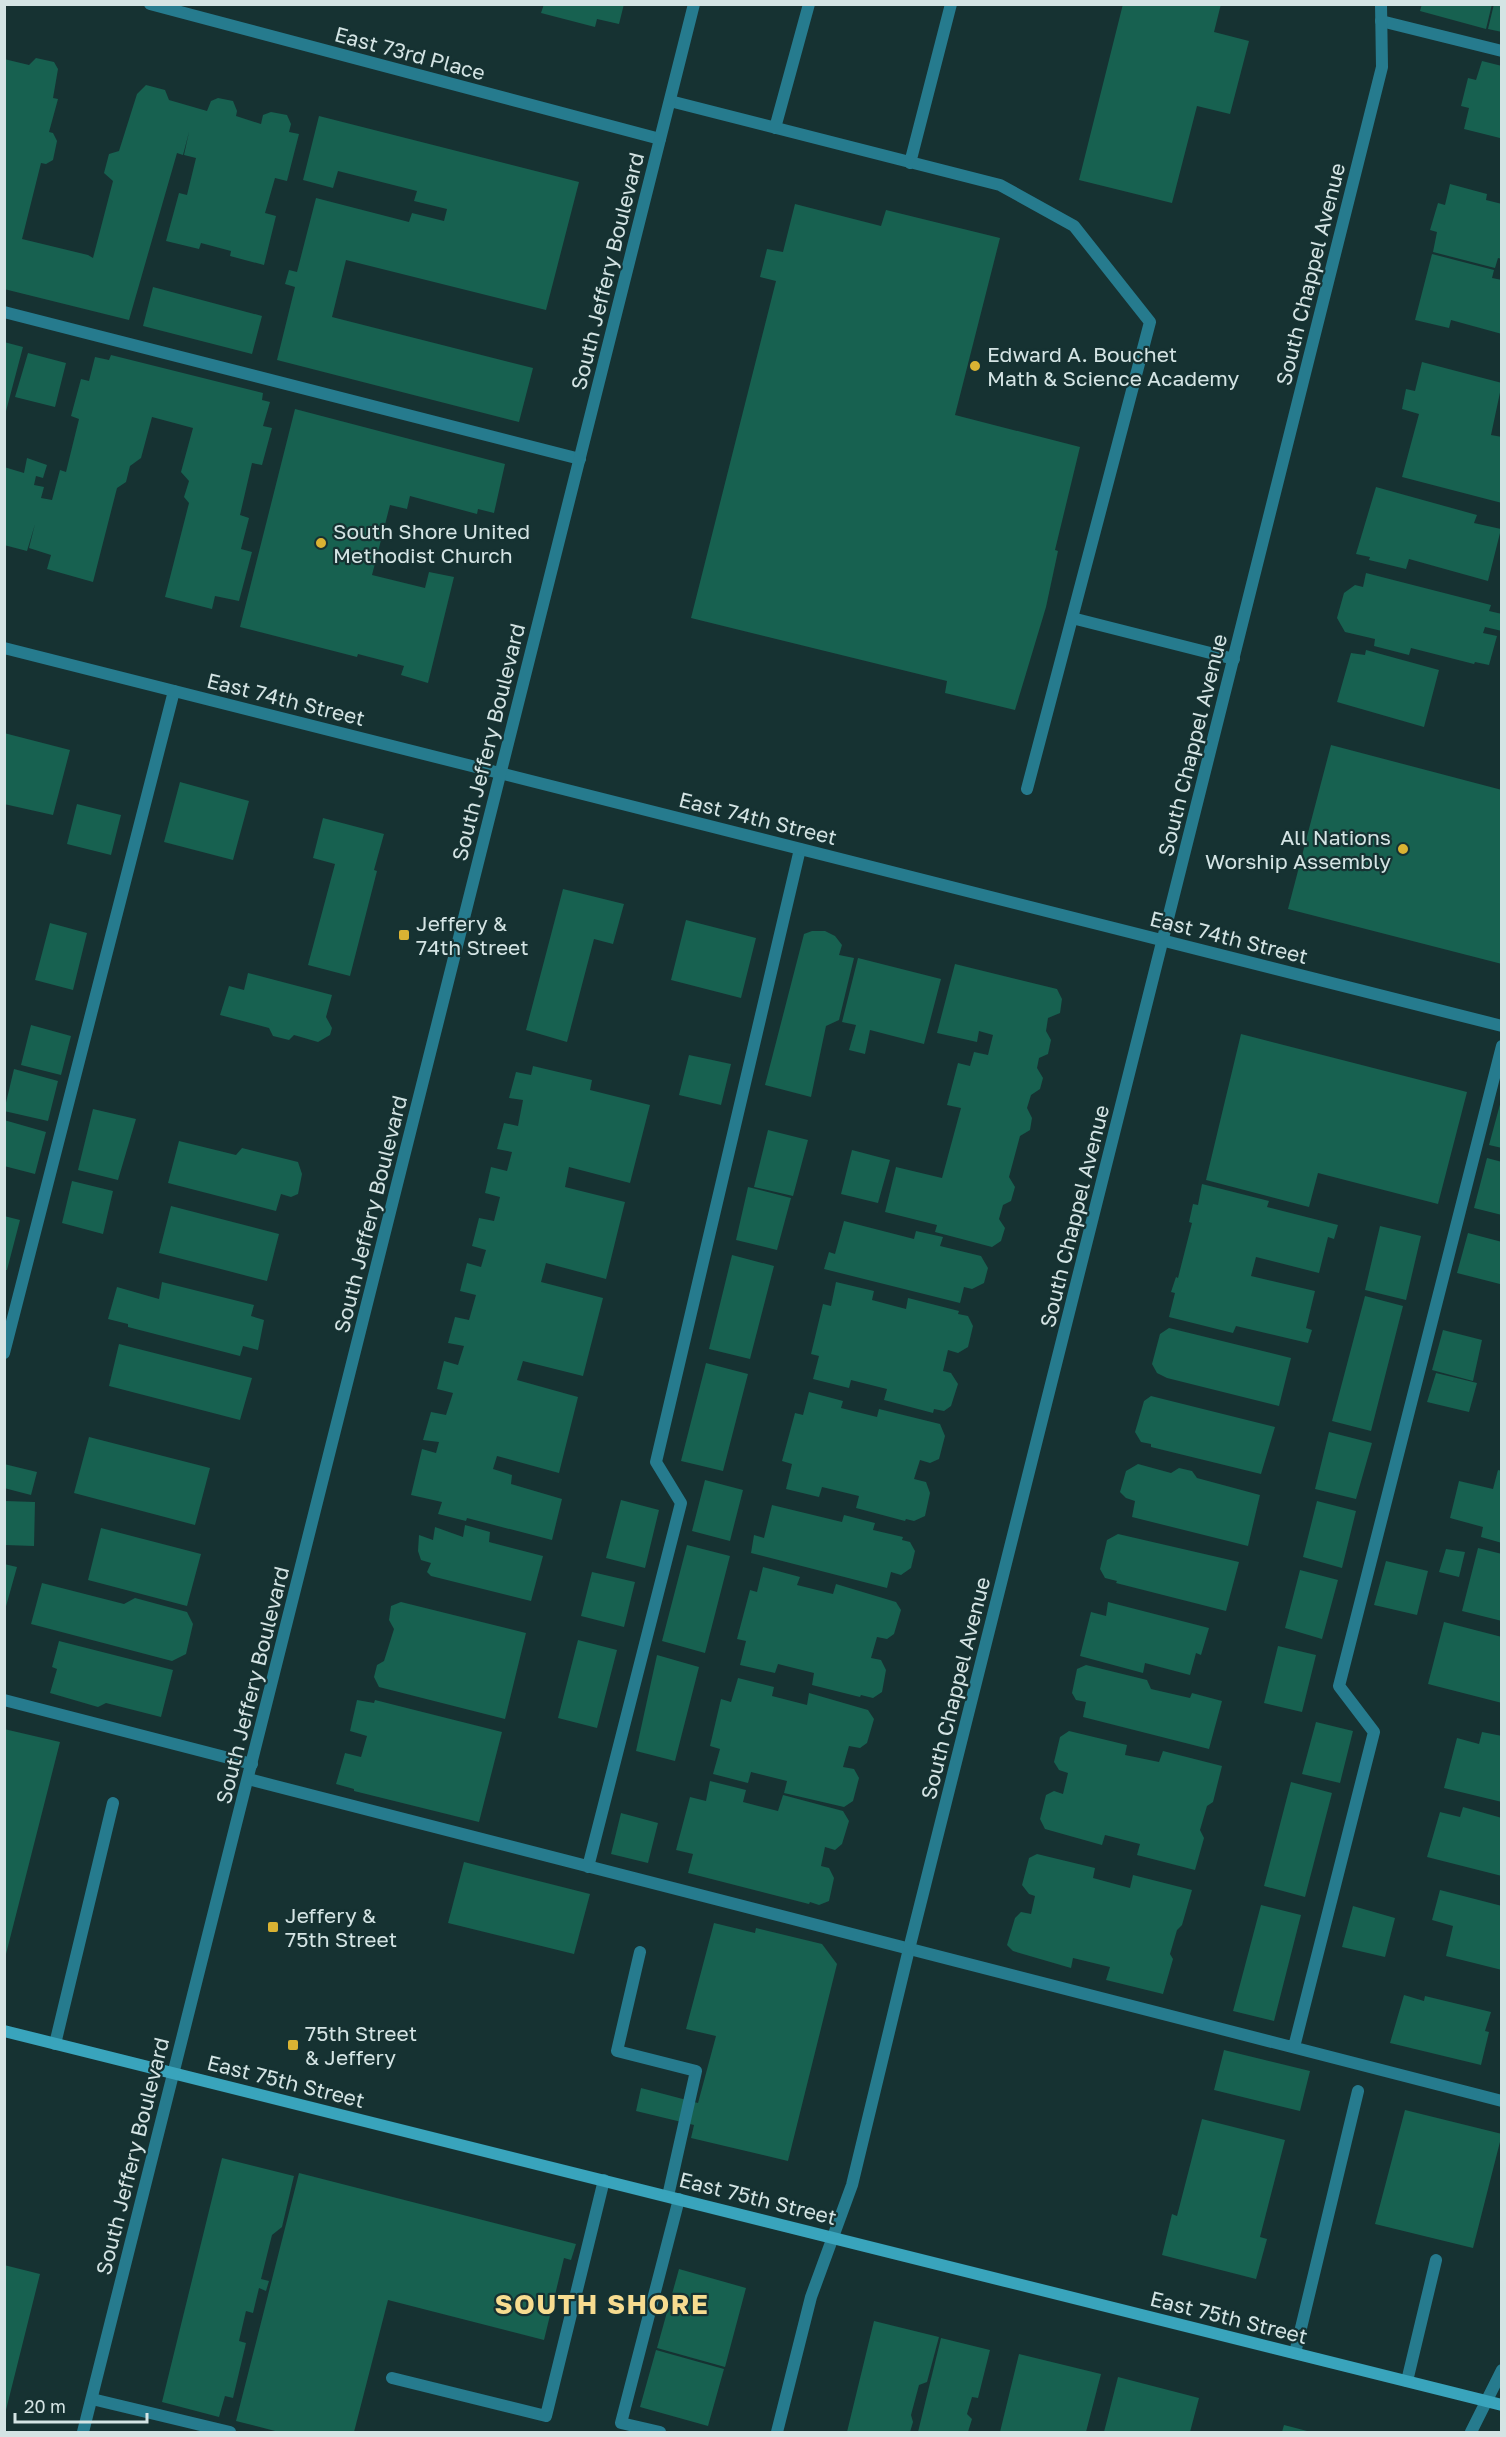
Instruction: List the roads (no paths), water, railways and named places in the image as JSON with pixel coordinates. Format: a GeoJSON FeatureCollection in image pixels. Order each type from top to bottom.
{"type":"FeatureCollection","features":[{"type":"Feature","properties":{"kind":"main road","name":"East 75th Street"},"geometry":{"type":"LineString","coordinates":[[4,2031],[1502,2405]]}},
{"type":"Feature","properties":{"kind":"street","name":"East 73rd Place"},"geometry":{"type":"LineString","coordinates":[[150,4],[660,139]]}},
{"type":"Feature","properties":{"kind":"street","name":"South Jeffery Boulevard"},"geometry":{"type":"LineString","coordinates":[[83,2433],[694,4]]}},
{"type":"Feature","properties":{"kind":"street"},"geometry":{"type":"LineString","coordinates":[[775,128],[809,4]]}},
{"type":"Feature","properties":{"kind":"street"},"geometry":{"type":"LineString","coordinates":[[910,163],[951,4]]}},
{"type":"Feature","properties":{"kind":"street","name":"South Chappel Avenue"},"geometry":{"type":"LineString","coordinates":[[777,2433],[811,2297],[852,2185],[909,1949],[1382,68],[1381,4]]}},
{"type":"Feature","properties":{"kind":"street"},"geometry":{"type":"LineString","coordinates":[[1381,21],[1502,51]]}},
{"type":"Feature","properties":{"kind":"street"},"geometry":{"type":"LineString","coordinates":[[670,101],[1000,185],[1074,226],[1150,322],[1027,789]]}},
{"type":"Feature","properties":{"kind":"street"},"geometry":{"type":"LineString","coordinates":[[4,312],[580,459]]}},
{"type":"Feature","properties":{"kind":"street"},"geometry":{"type":"LineString","coordinates":[[1072,618],[1234,659]]}},
{"type":"Feature","properties":{"kind":"street","name":"East 74th Street"},"geometry":{"type":"LineString","coordinates":[[4,648],[1502,1026]]}},
{"type":"Feature","properties":{"kind":"street"},"geometry":{"type":"LineString","coordinates":[[4,1353],[174,691]]}},
{"type":"Feature","properties":{"kind":"street"},"geometry":{"type":"LineString","coordinates":[[588,1866],[681,1503],[656,1462],[800,849]]}},
{"type":"Feature","properties":{"kind":"street"},"geometry":{"type":"LineString","coordinates":[[1294,2047],[1374,1732],[1340,1686],[1502,1046]]}},
{"type":"Feature","properties":{"kind":"street"},"geometry":{"type":"LineString","coordinates":[[4,1700],[252,1764]]}},
{"type":"Feature","properties":{"kind":"street"},"geometry":{"type":"LineString","coordinates":[[248,1779],[1502,2101]]}},
{"type":"Feature","properties":{"kind":"street"},"geometry":{"type":"LineString","coordinates":[[55,2044],[113,1803]]}},
{"type":"Feature","properties":{"kind":"street"},"geometry":{"type":"LineString","coordinates":[[640,1952],[617,2051],[696,2071],[674,2198],[621,2422],[660,2433]]}},
{"type":"Feature","properties":{"kind":"street"},"geometry":{"type":"LineString","coordinates":[[1295,2354],[1359,2091]]}},
{"type":"Feature","properties":{"kind":"street"},"geometry":{"type":"LineString","coordinates":[[392,2378],[546,2416],[604,2180]]}},
{"type":"Feature","properties":{"kind":"street"},"geometry":{"type":"LineString","coordinates":[[1407,2381],[1436,2260]]}},
{"type":"Feature","properties":{"kind":"street"},"geometry":{"type":"LineString","coordinates":[[1471,2433],[1502,2370]]}},
{"type":"Feature","properties":{"kind":"street"},"geometry":{"type":"LineString","coordinates":[[92,2398],[230,2433]]}},
{"type":"Feature","properties":{"kind":"place","name":"Edward A. Bouchet Math & Science Academy"},"geometry":{"type":"Point","coordinates":[975,366]}},
{"type":"Feature","properties":{"kind":"place","name":"South Shore United Methodist Church"},"geometry":{"type":"Point","coordinates":[321,543]}},
{"type":"Feature","properties":{"kind":"place","name":"All Nations Worship Assembly"},"geometry":{"type":"Point","coordinates":[1403,849]}},
{"type":"Feature","properties":{"kind":"place","name":"Jeffery & 74th Street"},"geometry":{"type":"Point","coordinates":[404,935]}},
{"type":"Feature","properties":{"kind":"place","name":"Jeffery & 75th Street"},"geometry":{"type":"Point","coordinates":[273,1927]}},
{"type":"Feature","properties":{"kind":"place","name":"75th Street & Jeffery"},"geometry":{"type":"Point","coordinates":[293,2045]}},
{"type":"Feature","properties":{"kind":"district","name":"SOUTH SHORE"},"geometry":{"type":"Point","coordinates":[602,2304]}}]}
